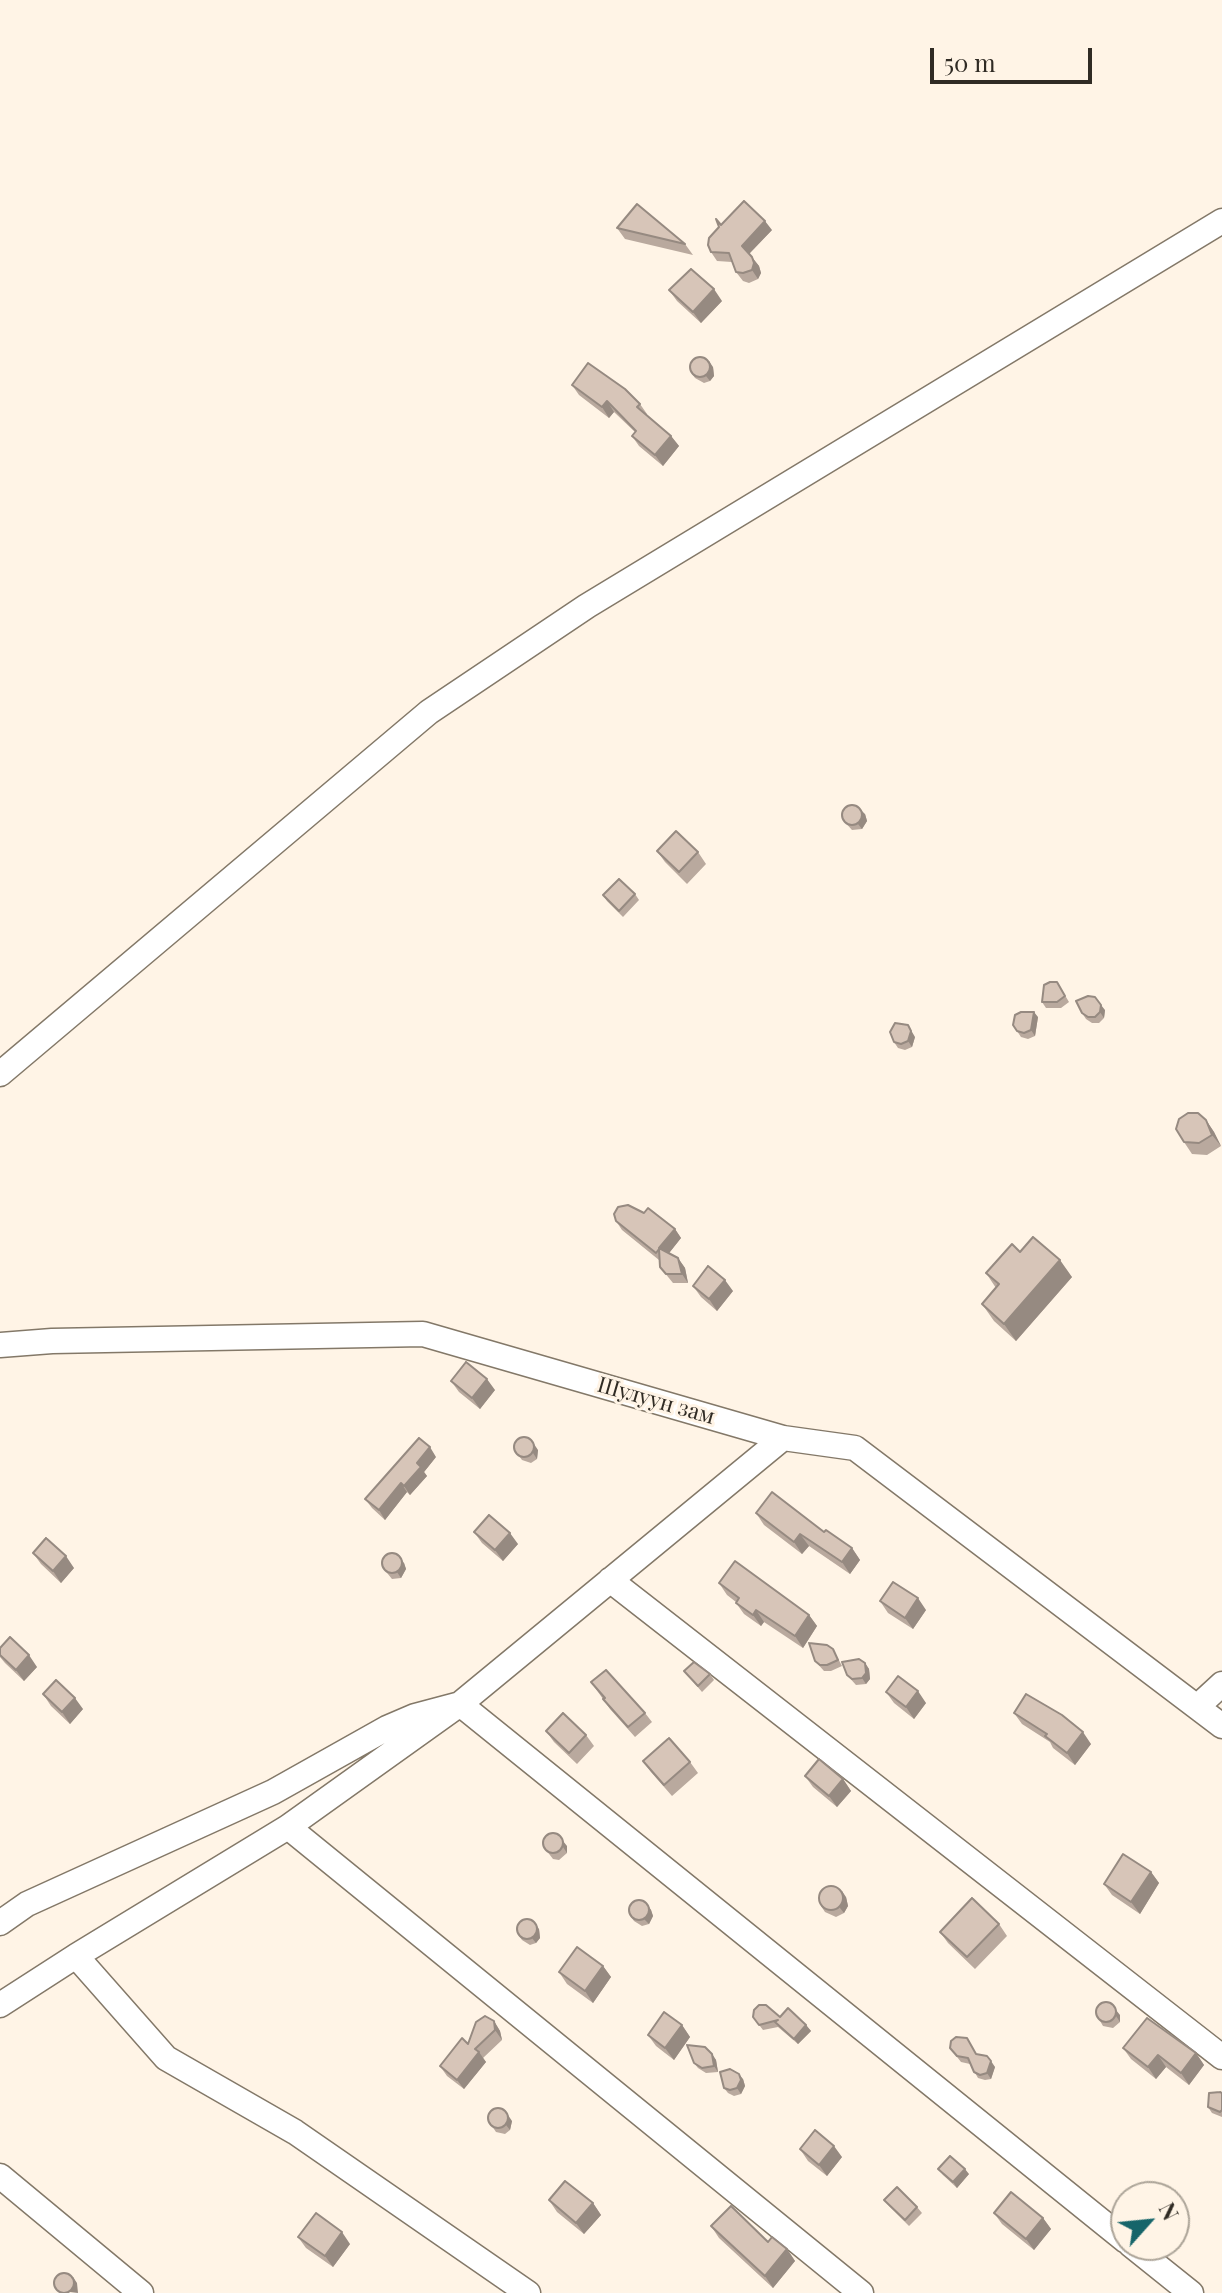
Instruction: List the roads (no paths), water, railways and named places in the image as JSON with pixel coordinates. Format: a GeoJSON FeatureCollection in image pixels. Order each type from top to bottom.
{"type":"FeatureCollection","features":[{"type":"Feature","properties":{"kind":"street"},"geometry":{"type":"LineString","coordinates":[[0,1074],[429,712],[587,606],[1222,221]]}},
{"type":"Feature","properties":{"kind":"street","name":"Шулуун зам"},"geometry":{"type":"LineString","coordinates":[[0,1345],[52,1341],[423,1334],[783,1438],[855,1448],[1222,1726]]}},
{"type":"Feature","properties":{"kind":"street"},"geometry":{"type":"LineString","coordinates":[[0,2005],[288,1827],[460,1704],[783,1438]]}},
{"type":"Feature","properties":{"kind":"street"},"geometry":{"type":"LineString","coordinates":[[610,1580],[1222,2057]]}},
{"type":"Feature","properties":{"kind":"street"},"geometry":{"type":"LineString","coordinates":[[1197,1707],[1222,1684]]}},
{"type":"Feature","properties":{"kind":"street"},"geometry":{"type":"LineString","coordinates":[[0,1923],[27,1904],[273,1792],[387,1728],[415,1716],[460,1704]]}},
{"type":"Feature","properties":{"kind":"street"},"geometry":{"type":"LineString","coordinates":[[460,1704],[1110,2228]]}},
{"type":"Feature","properties":{"kind":"street"},"geometry":{"type":"LineString","coordinates":[[288,1827],[861,2293]]}},
{"type":"Feature","properties":{"kind":"street"},"geometry":{"type":"LineString","coordinates":[[76,1956],[166,2058],[295,2132],[528,2293]]}},
{"type":"Feature","properties":{"kind":"street"},"geometry":{"type":"LineString","coordinates":[[0,2176],[141,2293]]}},
{"type":"Feature","properties":{"kind":"street"},"geometry":{"type":"LineString","coordinates":[[1151,2261],[1191,2293]]}}]}
